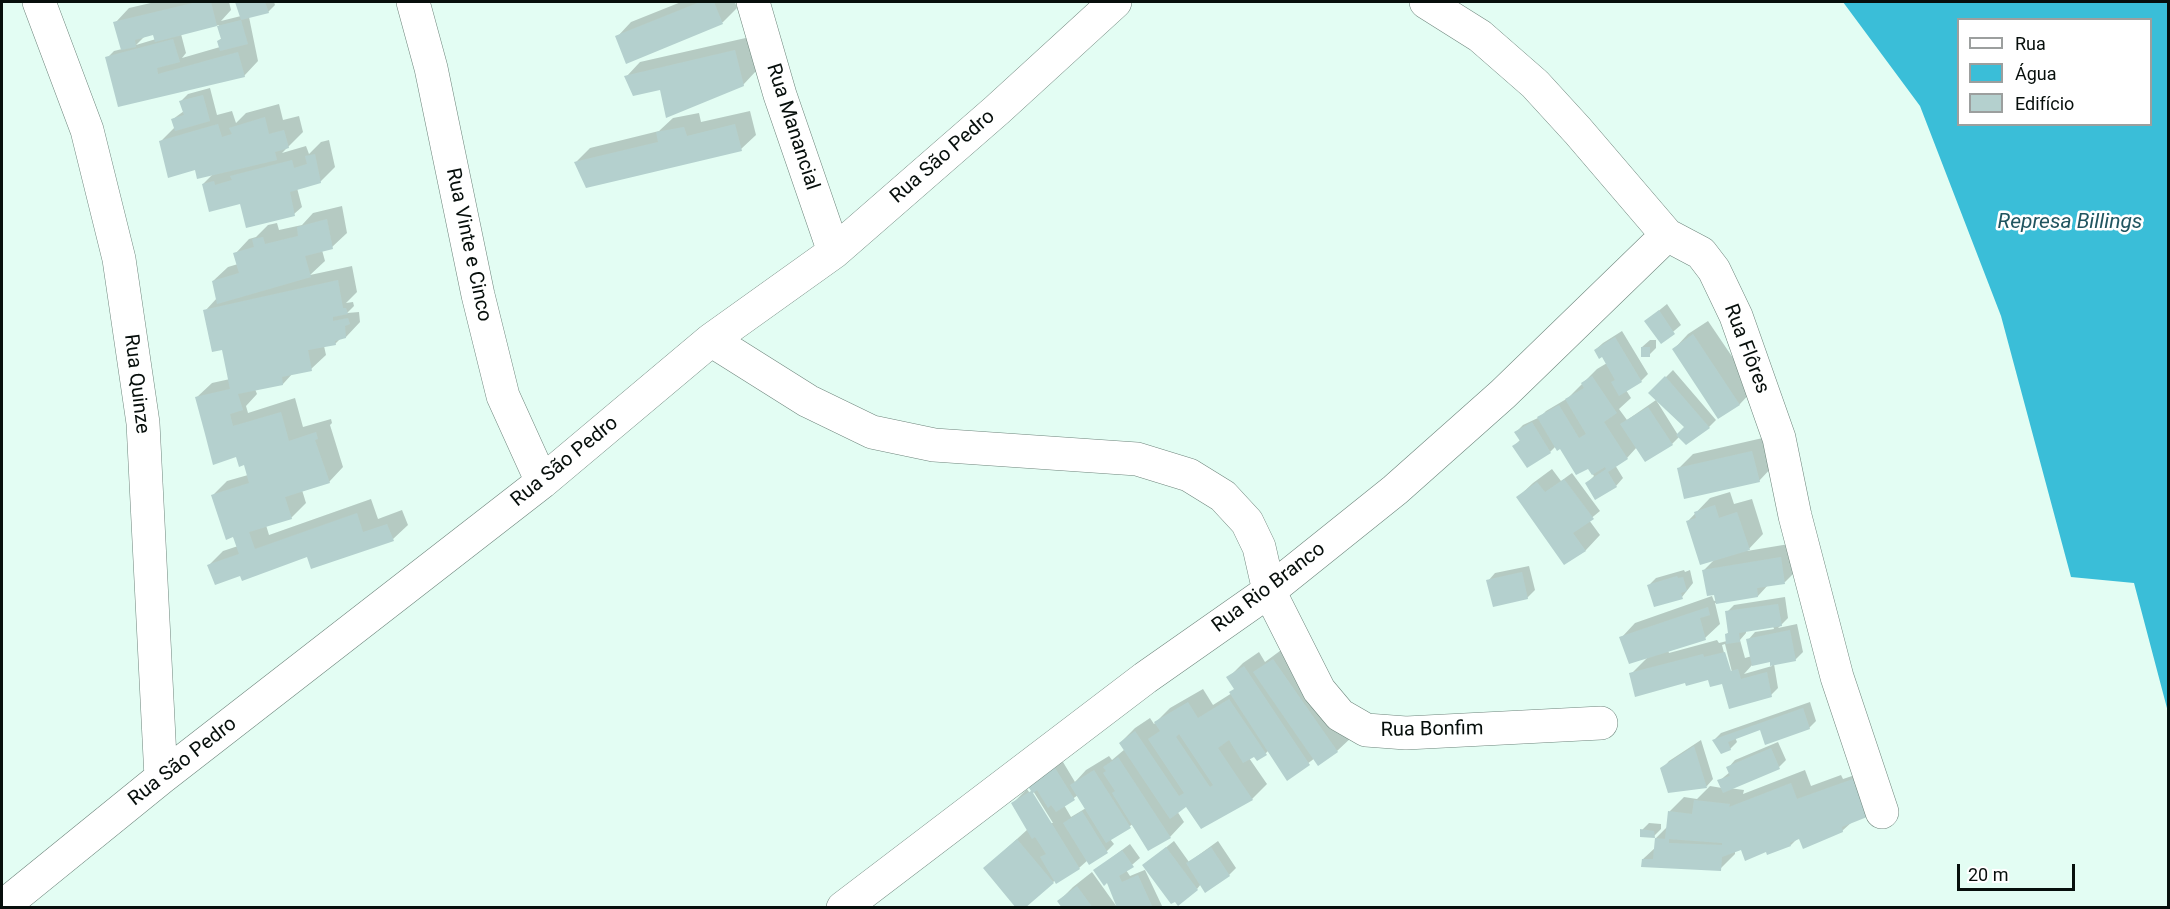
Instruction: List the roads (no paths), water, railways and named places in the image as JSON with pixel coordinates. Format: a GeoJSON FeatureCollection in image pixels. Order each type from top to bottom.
{"type":"FeatureCollection","features":[{"type":"Feature","properties":{"kind":"street","name":"Rua Quinze"},"geometry":{"type":"LineString","coordinates":[[39,2],[87,130],[119,259],[143,423],[161,778]]}},
{"type":"Feature","properties":{"kind":"street","name":"Rua Vinte e Cinco"},"geometry":{"type":"LineString","coordinates":[[413,2],[431,68],[478,295],[503,396],[542,482]]}},
{"type":"Feature","properties":{"kind":"street","name":"Rua Manancial"},"geometry":{"type":"LineString","coordinates":[[753,2],[780,95],[834,252]]}},
{"type":"Feature","properties":{"kind":"street","name":"Rua São Pedro"},"geometry":{"type":"LineString","coordinates":[[2,907],[161,778],[542,482],[711,340],[834,252],[997,110],[1112,2]]}},
{"type":"Feature","properties":{"kind":"street","name":"Rua Flôres"},"geometry":{"type":"LineString","coordinates":[[1426,2],[1480,36],[1535,84],[1667,235],[1701,253],[1714,270],[1736,316],[1779,438],[1795,516],[1837,677],[1882,812]]}},
{"type":"Feature","properties":{"kind":"street","name":"Rua Rio Branco"},"geometry":{"type":"LineString","coordinates":[[843,908],[1145,678],[1269,591],[1395,490],[1495,401],[1667,235]]}},
{"type":"Feature","properties":{"kind":"street","name":"Rua Bonfim"},"geometry":{"type":"LineString","coordinates":[[711,340],[808,401],[872,432],[934,445],[1137,459],[1189,475],[1223,496],[1247,522],[1259,547],[1269,591],[1319,690],[1340,715],[1366,730],[1406,733],[1601,723]]}},
{"type":"Feature","properties":{"kind":"water","name":"Represa Billings"},"geometry":{"type":"Polygon","coordinates":[[[1843,2],[2168,2],[2168,712],[2134,583],[2071,577],[2001,316],[1920,106],[1843,2]]]}}]}
